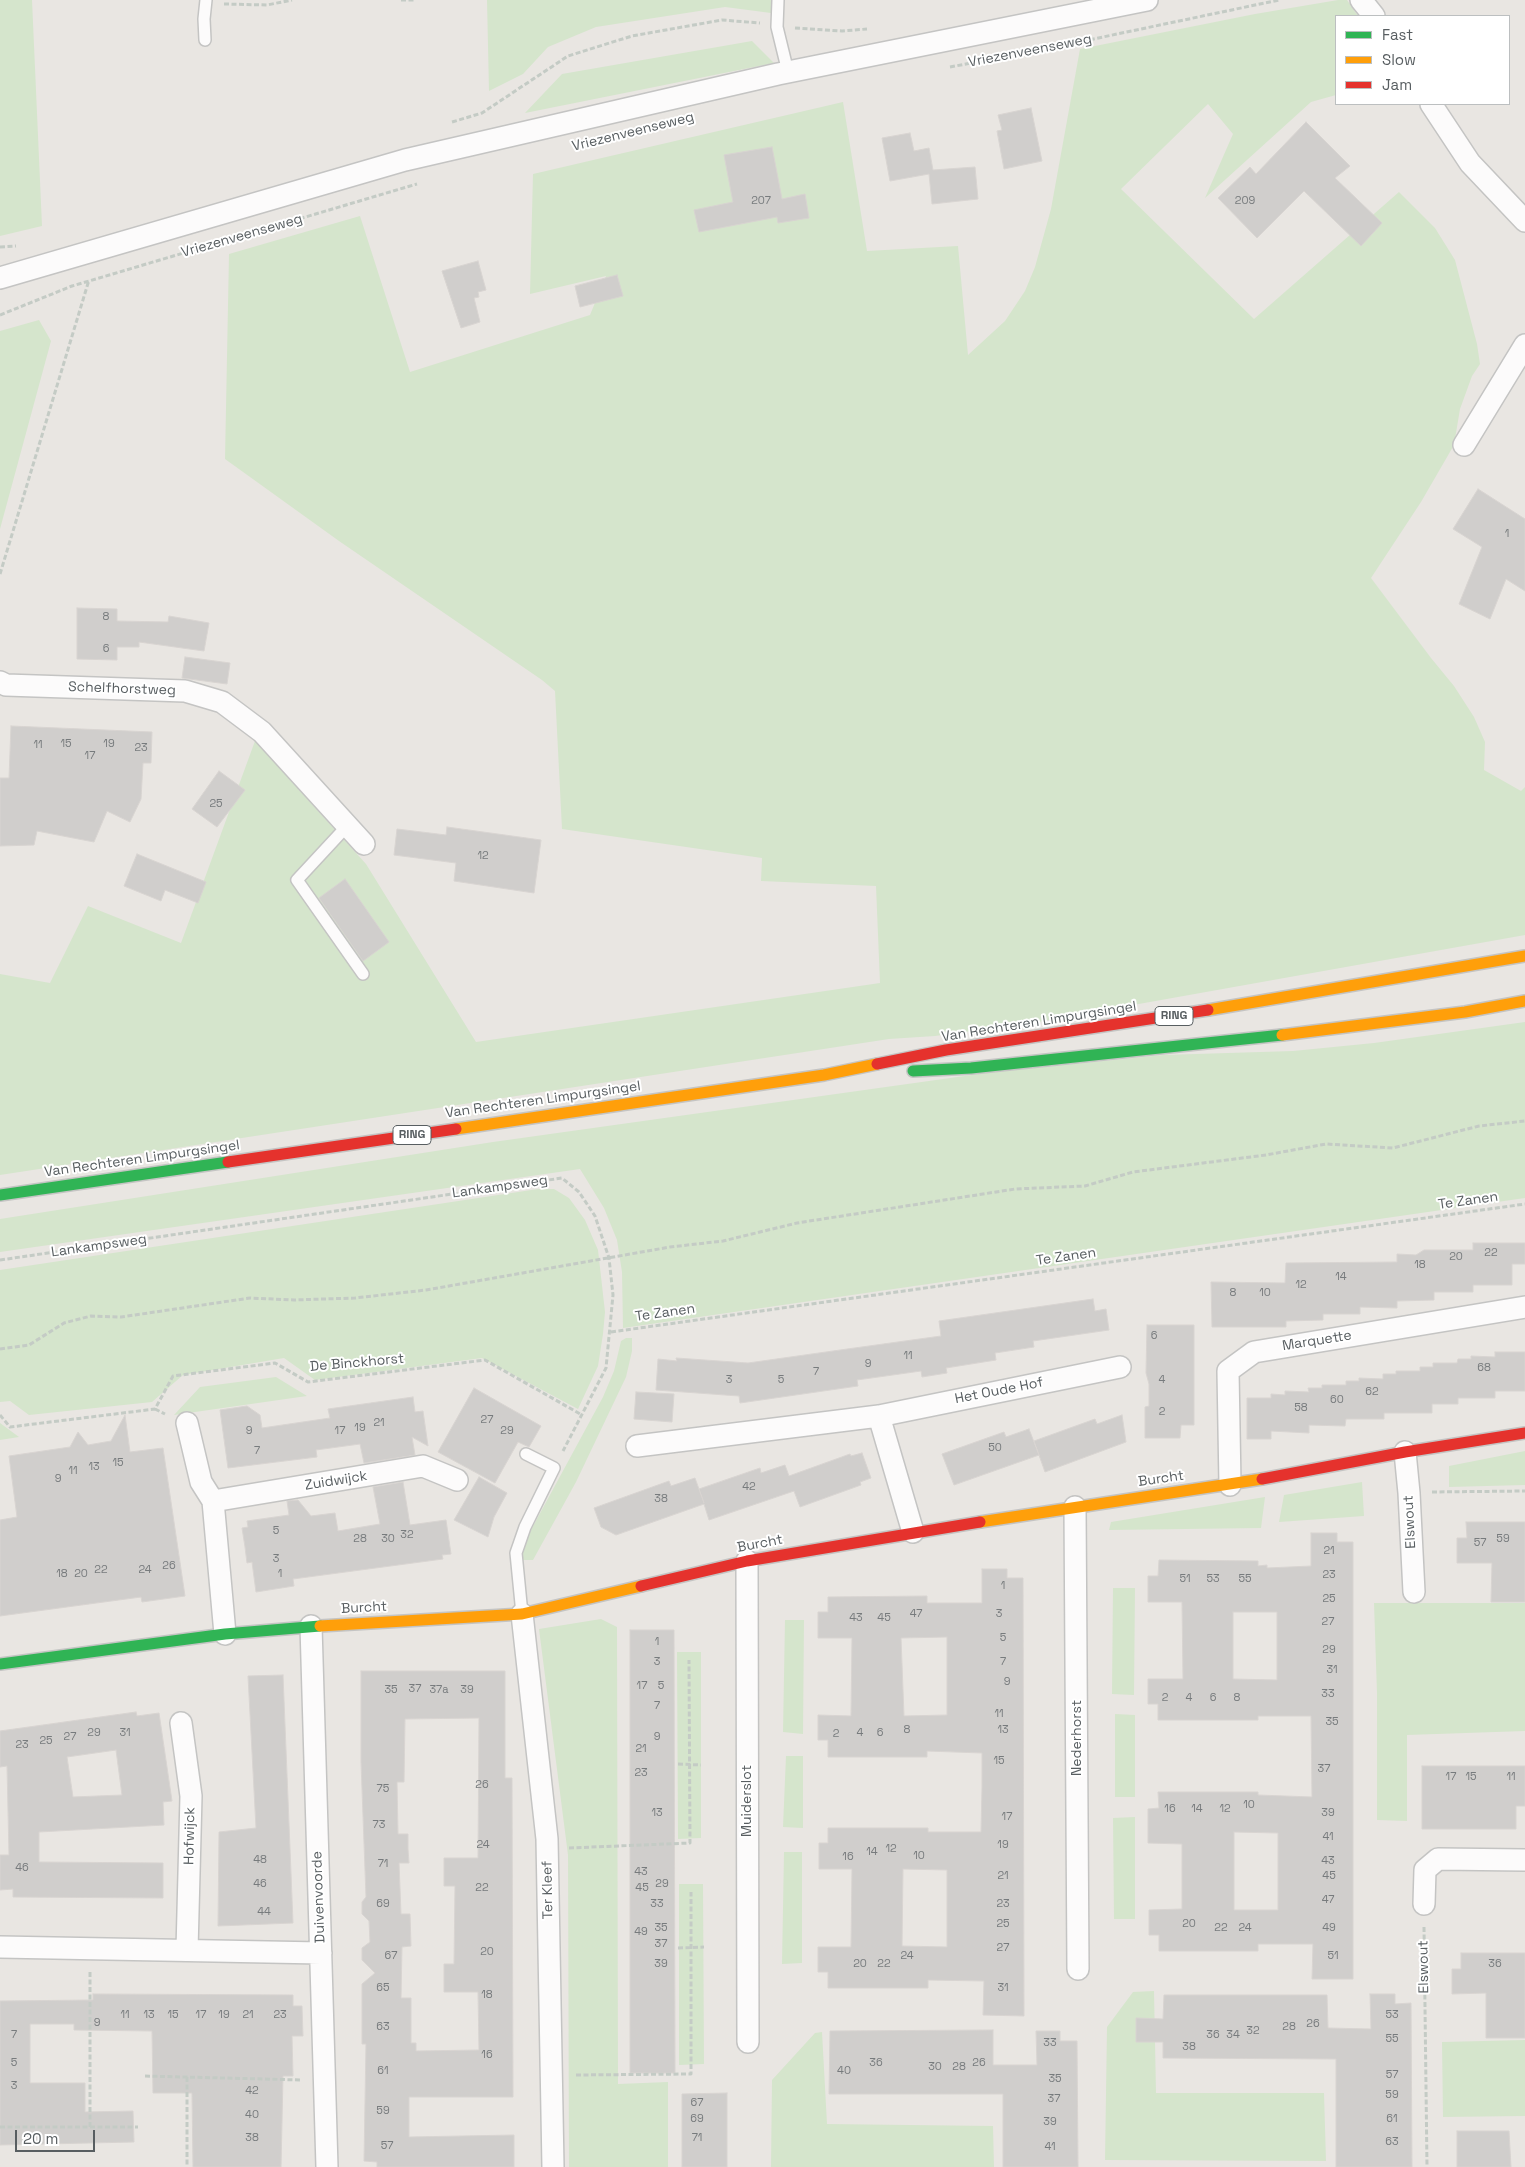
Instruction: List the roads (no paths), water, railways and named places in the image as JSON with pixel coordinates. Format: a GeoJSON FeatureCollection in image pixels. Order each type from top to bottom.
{"type":"FeatureCollection","features":[{"type":"Feature","properties":{"kind":"main road","name":"Van Rechteren Limpurgsingel"},"geometry":{"type":"LineString","coordinates":[[0,1195],[824,1075],[946,1050],[1163,1018],[1525,956]]}},
{"type":"Feature","properties":{"kind":"main road","name":"Van Rechteren Limpurgsingel"},"geometry":{"type":"LineString","coordinates":[[824,1075],[990,1066],[1286,1035],[1465,1012],[1525,1001]]}},
{"type":"Feature","properties":{"kind":"main road","name":"Burcht"},"geometry":{"type":"LineString","coordinates":[[0,1664],[225,1634],[311,1626],[522,1614],[747,1561],[913,1532],[1230,1485],[1405,1452],[1525,1433]]}},
{"type":"Feature","properties":{"kind":"street","name":"Vriezenveenseweg"},"geometry":{"type":"LineString","coordinates":[[0,278],[405,160],[788,72],[1147,0]]}},
{"type":"Feature","properties":{"kind":"street"},"geometry":{"type":"LineString","coordinates":[[1361,0],[1373,15]]}},
{"type":"Feature","properties":{"kind":"street"},"geometry":{"type":"LineString","coordinates":[[1432,105],[1470,163],[1525,222]]}},
{"type":"Feature","properties":{"kind":"street"},"geometry":{"type":"LineString","coordinates":[[1464,445],[1525,345]]}},
{"type":"Feature","properties":{"kind":"street","name":"Schelfhorstweg"},"geometry":{"type":"LineString","coordinates":[[0,682],[6,685],[185,691],[222,702],[262,732],[364,844]]}},
{"type":"Feature","properties":{"kind":"street","name":"Marquette"},"geometry":{"type":"LineString","coordinates":[[1230,1485],[1228,1371],[1254,1352],[1525,1307]]}},
{"type":"Feature","properties":{"kind":"street","name":"Het Oude Hof"},"geometry":{"type":"LineString","coordinates":[[637,1446],[879,1416],[1120,1367]]}},
{"type":"Feature","properties":{"kind":"street"},"geometry":{"type":"LineString","coordinates":[[879,1416],[913,1532]]}},
{"type":"Feature","properties":{"kind":"street"},"geometry":{"type":"LineString","coordinates":[[187,1423],[201,1482],[213,1501],[225,1634]]}},
{"type":"Feature","properties":{"kind":"street","name":"Elswout"},"geometry":{"type":"LineString","coordinates":[[1405,1452],[1414,1592]]}},
{"type":"Feature","properties":{"kind":"street","name":"Zuidwijck"},"geometry":{"type":"LineString","coordinates":[[213,1501],[423,1466],[457,1480]]}},
{"type":"Feature","properties":{"kind":"street","name":"Nederhorst"},"geometry":{"type":"LineString","coordinates":[[1076,1507],[1078,1969]]}},
{"type":"Feature","properties":{"kind":"street","name":"Muiderslot"},"geometry":{"type":"LineString","coordinates":[[747,1561],[748,2042]]}},
{"type":"Feature","properties":{"kind":"street","name":"Ter Kleef"},"geometry":{"type":"LineString","coordinates":[[522,1614],[548,1849],[553,2167]]}},
{"type":"Feature","properties":{"kind":"street","name":"Duivenvoorde"},"geometry":{"type":"LineString","coordinates":[[311,1626],[327,2167]]}},
{"type":"Feature","properties":{"kind":"street","name":"Hofwijck"},"geometry":{"type":"LineString","coordinates":[[181,1722],[190,1796],[187,1950]]}},
{"type":"Feature","properties":{"kind":"street"},"geometry":{"type":"LineString","coordinates":[[1424,1904],[1425,1870],[1438,1859],[1525,1860]]}},
{"type":"Feature","properties":{"kind":"street"},"geometry":{"type":"LineString","coordinates":[[0,1947],[320,1954]]}},
{"type":"Feature","properties":{"kind":"lane"},"geometry":{"type":"LineString","coordinates":[[778,0],[777,27],[788,72]]}},
{"type":"Feature","properties":{"kind":"lane"},"geometry":{"type":"LineString","coordinates":[[205,40],[204,19],[207,1]]}},
{"type":"Feature","properties":{"kind":"lane"},"geometry":{"type":"LineString","coordinates":[[348,825],[297,880],[363,974]]}},
{"type":"Feature","properties":{"kind":"lane"},"geometry":{"type":"LineString","coordinates":[[522,1614],[516,1553],[525,1527],[554,1468],[526,1454]]}}]}
